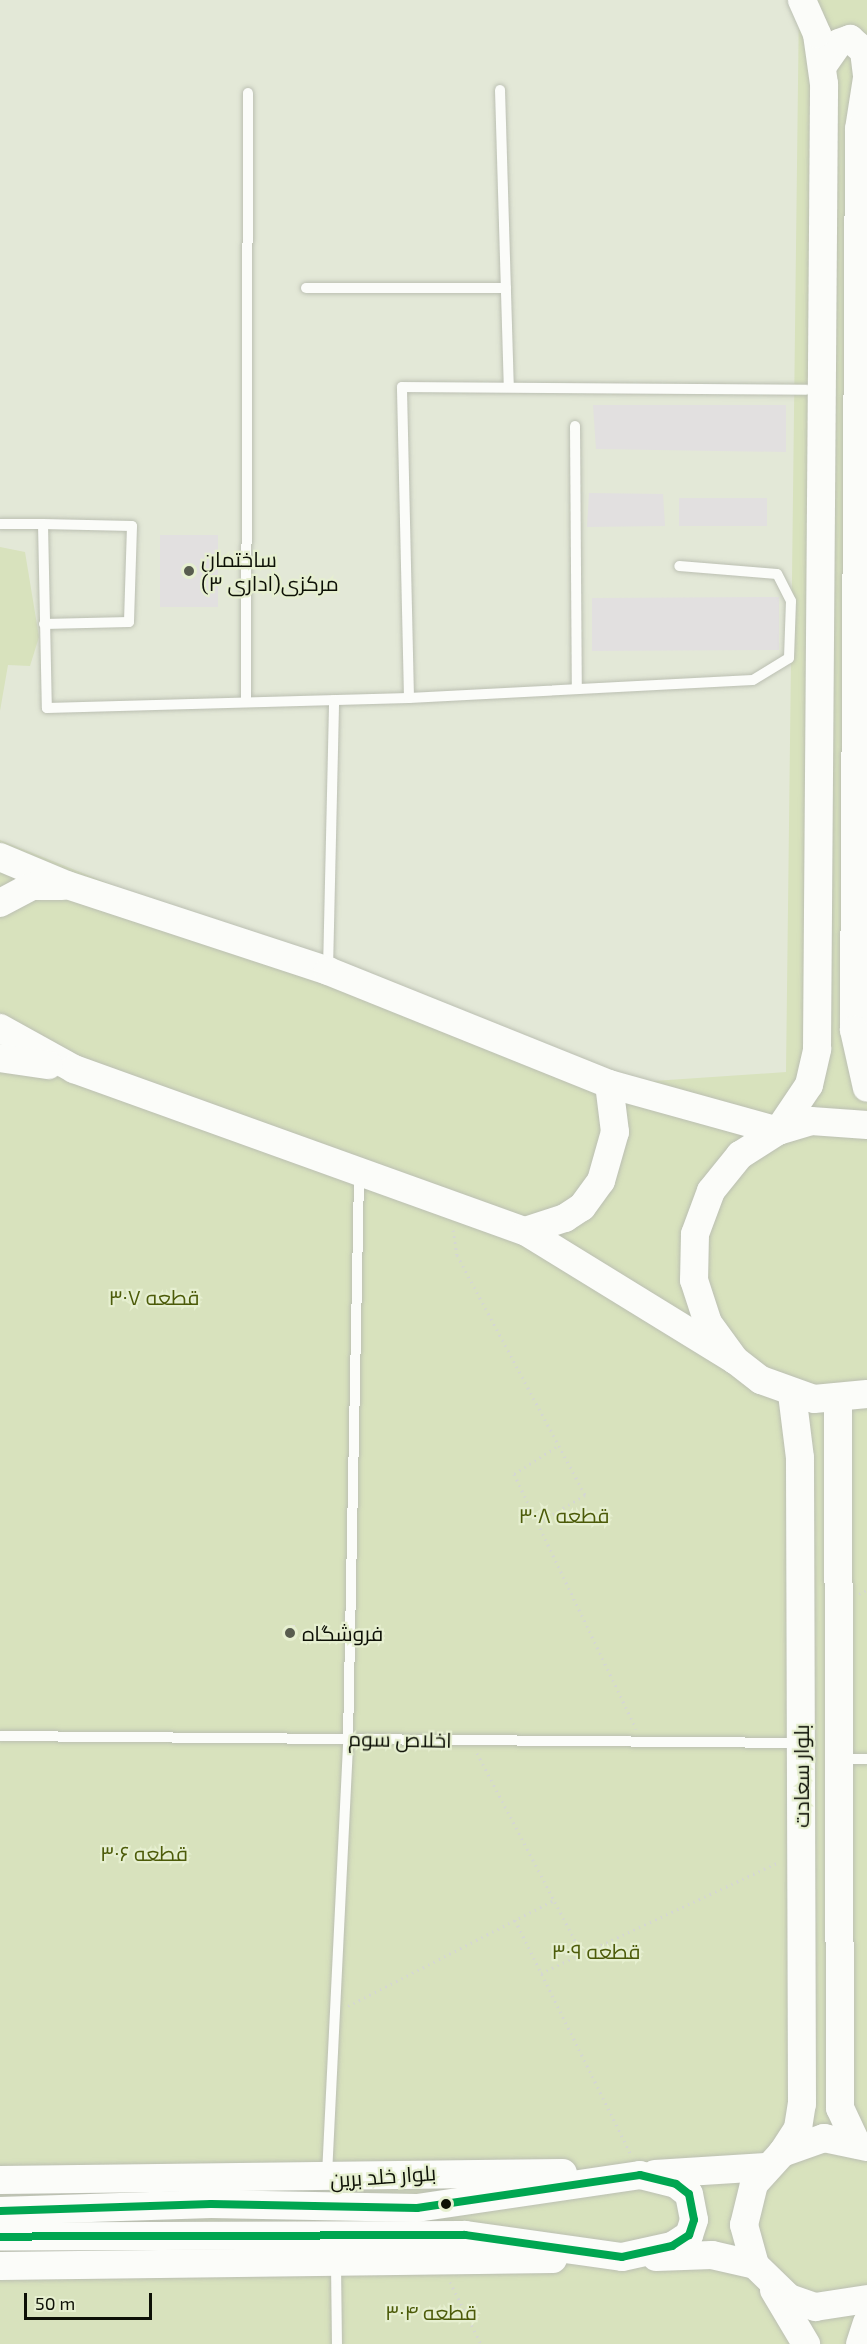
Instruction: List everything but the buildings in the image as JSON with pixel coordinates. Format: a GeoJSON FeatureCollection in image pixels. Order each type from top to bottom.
{"type":"FeatureCollection","features":[{"type":"Feature","properties":{"kind":"street"},"geometry":{"type":"LineString","coordinates":[[778,1131],[808,1085],[817,1049],[822,67],[817,34],[802,0]]}},
{"type":"Feature","properties":{"kind":"street"},"geometry":{"type":"LineString","coordinates":[[822,67],[839,43],[850,39],[864,51],[867,78],[859,129],[862,335],[862,865],[854,1030],[867,1088]]}},
{"type":"Feature","properties":{"kind":"street"},"geometry":{"type":"LineString","coordinates":[[0,857],[67,885],[328,971],[609,1084],[778,1131]]}},
{"type":"Feature","properties":{"kind":"street"},"geometry":{"type":"LineString","coordinates":[[0,903],[32,886],[67,885]]}},
{"type":"Feature","properties":{"kind":"street"},"geometry":{"type":"LineString","coordinates":[[0,1028],[74,1069],[525,1231],[792,1394],[838,1400],[867,1394]]}},
{"type":"Feature","properties":{"kind":"street"},"geometry":{"type":"LineString","coordinates":[[0,1058],[74,1069]]}},
{"type":"Feature","properties":{"kind":"street"},"geometry":{"type":"LineString","coordinates":[[525,1231],[565,1218],[582,1207],[601,1181],[615,1132],[609,1084]]}},
{"type":"Feature","properties":{"kind":"street"},"geometry":{"type":"LineString","coordinates":[[735,1360],[708,1323],[698,1291],[695,1234],[711,1191],[740,1155],[778,1131],[811,1121],[867,1125]]}},
{"type":"Feature","properties":{"kind":"street","name":"بلوار سعادت"},"geometry":{"type":"LineString","coordinates":[[761,2273],[747,2246],[747,2204],[774,2160],[798,2128],[802,2104],[800,1458],[792,1394]]}},
{"type":"Feature","properties":{"kind":"street","name":"بلوار سعادت"},"geometry":{"type":"LineString","coordinates":[[838,1400],[840,2108],[862,2145]]}},
{"type":"Feature","properties":{"kind":"street","name":"بلوار خلد برین"},"geometry":{"type":"LineString","coordinates":[[0,2180],[327,2180],[425,2171],[640,2175],[774,2160],[824,2138],[862,2145]]}},
{"type":"Feature","properties":{"kind":"street"},"geometry":{"type":"LineString","coordinates":[[0,2211],[211,2204],[417,2208],[640,2175],[676,2184],[688,2194],[694,2220],[689,2235],[672,2246],[622,2258],[465,2235],[0,2237]]}},
{"type":"Feature","properties":{"kind":"street"},"geometry":{"type":"LineString","coordinates":[[0,2266],[440,2262],[711,2255],[761,2273],[789,2298],[815,2307],[867,2299]]}},
{"type":"Feature","properties":{"kind":"street"},"geometry":{"type":"LineString","coordinates":[[761,2273],[792,2312],[806,2344]]}},
{"type":"Feature","properties":{"kind":"street"},"geometry":{"type":"LineString","coordinates":[[860,2344],[867,2323]]}},
{"type":"Feature","properties":{"kind":"lane"},"geometry":{"type":"LineString","coordinates":[[500,90],[509,385]]}},
{"type":"Feature","properties":{"kind":"lane"},"geometry":{"type":"LineString","coordinates":[[246,702],[248,93]]}},
{"type":"Feature","properties":{"kind":"lane"},"geometry":{"type":"LineString","coordinates":[[306,288],[506,288]]}},
{"type":"Feature","properties":{"kind":"lane"},"geometry":{"type":"LineString","coordinates":[[409,698],[402,387],[509,385],[806,390]]}},
{"type":"Feature","properties":{"kind":"lane"},"geometry":{"type":"LineString","coordinates":[[575,426],[577,689]]}},
{"type":"Feature","properties":{"kind":"lane"},"geometry":{"type":"LineString","coordinates":[[0,524],[132,526],[129,622],[44,624]]}},
{"type":"Feature","properties":{"kind":"lane"},"geometry":{"type":"LineString","coordinates":[[43,524],[47,708],[409,698],[753,680],[789,658],[791,601],[777,574],[679,566]]}},
{"type":"Feature","properties":{"kind":"lane"},"geometry":{"type":"LineString","coordinates":[[328,971],[334,700]]}},
{"type":"Feature","properties":{"kind":"lane"},"geometry":{"type":"LineString","coordinates":[[327,2180],[348,1739],[360,1171]]}},
{"type":"Feature","properties":{"kind":"lane","name":"اخلاص سوم"},"geometry":{"type":"LineString","coordinates":[[0,1736],[801,1743]]}},
{"type":"Feature","properties":{"kind":"lane"},"geometry":{"type":"LineString","coordinates":[[839,1759],[867,1759]]}},
{"type":"Feature","properties":{"kind":"lane"},"geometry":{"type":"LineString","coordinates":[[336,2263],[337,2344]]}},
{"type":"Feature","properties":{"kind":"path"},"geometry":{"type":"LineString","coordinates":[[449,1203],[457,1255],[556,1448],[585,1495],[538,1523]]}},
{"type":"Feature","properties":{"kind":"path"},"geometry":{"type":"LineString","coordinates":[[556,1448],[514,1474],[641,1741]]}},
{"type":"Feature","properties":{"kind":"path"},"geometry":{"type":"LineString","coordinates":[[466,1740],[482,1759],[582,1954]]}},
{"type":"Feature","properties":{"kind":"path"},"geometry":{"type":"LineString","coordinates":[[541,1973],[801,1848]]}},
{"type":"Feature","properties":{"kind":"path"},"geometry":{"type":"LineString","coordinates":[[334,2014],[554,1900]]}},
{"type":"Feature","properties":{"kind":"path"},"geometry":{"type":"LineString","coordinates":[[514,1920],[640,2175]]}},
{"type":"Feature","properties":{"kind":"path"},"geometry":{"type":"LineString","coordinates":[[440,2262],[481,2344]]}},
{"type":"Feature","properties":{"kind":"green space"},"geometry":{"type":"Polygon","coordinates":[[[799,0],[867,0],[867,2344],[0,2344],[0,840],[609,1084],[786,1072],[799,0]]]}},
{"type":"Feature","properties":{"kind":"green space"},"geometry":{"type":"Polygon","coordinates":[[[0,547],[25,552],[39,637],[30,666],[8,665],[0,711],[0,547]]]}},
{"type":"Feature","properties":{"kind":"transit line"},"geometry":{"type":"LineString","coordinates":[[0,2211],[211,2204],[417,2208],[640,2175],[676,2184],[689,2194],[694,2220],[689,2235],[672,2246],[622,2257],[465,2235],[0,2237]]}},
{"type":"Feature","properties":{"kind":"place","name":"ساختمان مرکزی(اداری ۳)"},"geometry":{"type":"Point","coordinates":[189,571]}},
{"type":"Feature","properties":{"kind":"place","name":"فروشگاه"},"geometry":{"type":"Point","coordinates":[290,1633]}},
{"type":"Feature","properties":{"kind":"park label","name":"قطعه ۳۰۷"},"geometry":{"type":"Point","coordinates":[154,1297]}},
{"type":"Feature","properties":{"kind":"park label","name":"قطعه ۳۰۸"},"geometry":{"type":"Point","coordinates":[564,1515]}},
{"type":"Feature","properties":{"kind":"park label","name":"قطعه ۳۰۶"},"geometry":{"type":"Point","coordinates":[144,1853]}},
{"type":"Feature","properties":{"kind":"park label","name":"قطعه ۳۰۹"},"geometry":{"type":"Point","coordinates":[596,1951]}},
{"type":"Feature","properties":{"kind":"park label","name":"قطعه ۳۰۴"},"geometry":{"type":"Point","coordinates":[431,2312]}}]}
